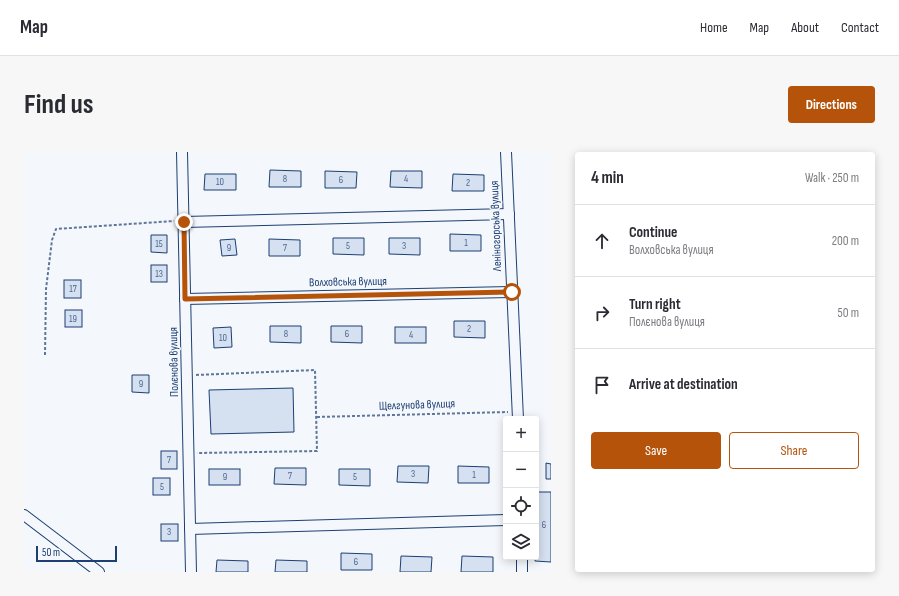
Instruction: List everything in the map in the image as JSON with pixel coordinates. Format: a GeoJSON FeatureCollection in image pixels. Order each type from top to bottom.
{"type":"FeatureCollection","features":[{"type":"Feature","properties":{"kind":"street","name":"Полєнова вулиця"},"geometry":{"type":"LineString","coordinates":[[182,152],[191,572]]}},
{"type":"Feature","properties":{"kind":"street","name":"Леніногорська вулиця"},"geometry":{"type":"LineString","coordinates":[[506,152],[518,415]]}},
{"type":"Feature","properties":{"kind":"street"},"geometry":{"type":"LineString","coordinates":[[184,221],[509,214]]}},
{"type":"Feature","properties":{"kind":"street","name":"Волховська вулиця"},"geometry":{"type":"LineString","coordinates":[[185,299],[512,292]]}},
{"type":"Feature","properties":{"kind":"street"},"geometry":{"type":"LineString","coordinates":[[24,515],[98,572]]}},
{"type":"Feature","properties":{"kind":"street"},"geometry":{"type":"LineString","coordinates":[[190,529],[503,520]]}},
{"type":"Feature","properties":{"kind":"street"},"geometry":{"type":"LineString","coordinates":[[522,560],[522,572]]}},
{"type":"Feature","properties":{"kind":"path"},"geometry":{"type":"LineString","coordinates":[[45,355],[46,288],[52,240],[56,229],[184,221]]}},
{"type":"Feature","properties":{"kind":"path"},"geometry":{"type":"LineString","coordinates":[[187,375],[315,370],[317,417],[317,450],[189,454]]}},
{"type":"Feature","properties":{"kind":"path","name":"Щелгунова вулиця"},"geometry":{"type":"LineString","coordinates":[[317,417],[518,415]]}},
{"type":"Feature","properties":{"kind":"building"},"geometry":{"type":"Polygon","coordinates":[[[270,170],[301,171],[301,187],[269,187],[270,170]]]}},
{"type":"Feature","properties":{"kind":"building"},"geometry":{"type":"Polygon","coordinates":[[[325,171],[357,172],[356,188],[325,188],[325,171]]]}},
{"type":"Feature","properties":{"kind":"building"},"geometry":{"type":"Polygon","coordinates":[[[391,171],[422,171],[422,188],[390,187],[391,171]]]}},
{"type":"Feature","properties":{"kind":"building"},"geometry":{"type":"Polygon","coordinates":[[[205,174],[236,174],[236,190],[204,190],[205,174]]]}},
{"type":"Feature","properties":{"kind":"building"},"geometry":{"type":"Polygon","coordinates":[[[453,174],[484,175],[484,191],[452,191],[453,174]]]}},
{"type":"Feature","properties":{"kind":"building"},"geometry":{"type":"Polygon","coordinates":[[[450,234],[481,235],[481,251],[450,251],[450,234]]]}},
{"type":"Feature","properties":{"kind":"building"},"geometry":{"type":"Polygon","coordinates":[[[151,235],[167,235],[167,253],[151,252],[151,235]]]}},
{"type":"Feature","properties":{"kind":"building"},"geometry":{"type":"Polygon","coordinates":[[[333,238],[364,238],[364,255],[333,254],[333,238]]]}},
{"type":"Feature","properties":{"kind":"building"},"geometry":{"type":"Polygon","coordinates":[[[389,238],[420,238],[420,255],[389,254],[389,238]]]}},
{"type":"Feature","properties":{"kind":"building"},"geometry":{"type":"Polygon","coordinates":[[[235,239],[237,255],[222,256],[220,240],[235,239]]]}},
{"type":"Feature","properties":{"kind":"building"},"geometry":{"type":"Polygon","coordinates":[[[269,239],[300,240],[300,256],[269,256],[269,239]]]}},
{"type":"Feature","properties":{"kind":"building"},"geometry":{"type":"Polygon","coordinates":[[[151,265],[167,265],[167,282],[151,282],[151,265]]]}},
{"type":"Feature","properties":{"kind":"building"},"geometry":{"type":"Polygon","coordinates":[[[64,280],[81,280],[81,298],[64,298],[64,280]]]}},
{"type":"Feature","properties":{"kind":"building"},"geometry":{"type":"Polygon","coordinates":[[[65,310],[82,310],[82,327],[65,327],[65,310]]]}},
{"type":"Feature","properties":{"kind":"building"},"geometry":{"type":"Polygon","coordinates":[[[454,321],[485,321],[485,338],[454,337],[454,321]]]}},
{"type":"Feature","properties":{"kind":"building"},"geometry":{"type":"Polygon","coordinates":[[[270,326],[301,326],[301,343],[270,342],[270,326]]]}},
{"type":"Feature","properties":{"kind":"building"},"geometry":{"type":"Polygon","coordinates":[[[331,326],[362,326],[362,343],[331,342],[331,326]]]}},
{"type":"Feature","properties":{"kind":"building"},"geometry":{"type":"Polygon","coordinates":[[[231,327],[232,347],[214,348],[213,328],[231,327]]]}},
{"type":"Feature","properties":{"kind":"building"},"geometry":{"type":"Polygon","coordinates":[[[395,327],[426,327],[426,343],[395,343],[395,327]]]}},
{"type":"Feature","properties":{"kind":"building"},"geometry":{"type":"Polygon","coordinates":[[[132,375],[149,375],[149,393],[132,392],[132,375]]]}},
{"type":"Feature","properties":{"kind":"building"},"geometry":{"type":"Polygon","coordinates":[[[293,388],[294,432],[211,434],[209,390],[293,388]]]}},
{"type":"Feature","properties":{"kind":"building"},"geometry":{"type":"Polygon","coordinates":[[[161,451],[177,451],[177,469],[161,469],[161,451]]]}},
{"type":"Feature","properties":{"kind":"building"},"geometry":{"type":"Polygon","coordinates":[[[546,463],[551,464],[551,479],[546,479],[546,463]]]}},
{"type":"Feature","properties":{"kind":"building"},"geometry":{"type":"Polygon","coordinates":[[[398,466],[429,466],[428,483],[397,482],[398,466]]]}},
{"type":"Feature","properties":{"kind":"building"},"geometry":{"type":"Polygon","coordinates":[[[458,466],[489,467],[489,483],[458,483],[458,466]]]}},
{"type":"Feature","properties":{"kind":"building"},"geometry":{"type":"Polygon","coordinates":[[[275,468],[306,468],[306,485],[274,484],[275,468]]]}},
{"type":"Feature","properties":{"kind":"building"},"geometry":{"type":"Polygon","coordinates":[[[209,469],[240,469],[240,485],[209,485],[209,469]]]}},
{"type":"Feature","properties":{"kind":"building"},"geometry":{"type":"Polygon","coordinates":[[[339,469],[370,469],[370,486],[339,485],[339,469]]]}},
{"type":"Feature","properties":{"kind":"building"},"geometry":{"type":"Polygon","coordinates":[[[153,478],[170,478],[170,495],[153,495],[153,478]]]}},
{"type":"Feature","properties":{"kind":"building"},"geometry":{"type":"Polygon","coordinates":[[[539,492],[551,492],[551,562],[535,561],[539,560],[539,492]]]}},
{"type":"Feature","properties":{"kind":"building"},"geometry":{"type":"Polygon","coordinates":[[[161,524],[178,524],[178,541],[161,541],[161,524]]]}},
{"type":"Feature","properties":{"kind":"building"},"geometry":{"type":"Polygon","coordinates":[[[341,553],[372,554],[372,570],[341,570],[341,553]]]}},
{"type":"Feature","properties":{"kind":"building"},"geometry":{"type":"Polygon","coordinates":[[[401,556],[432,557],[431,572],[400,572],[401,556]]]}},
{"type":"Feature","properties":{"kind":"building"},"geometry":{"type":"Polygon","coordinates":[[[462,556],[493,557],[493,572],[461,572],[462,556]]]}},
{"type":"Feature","properties":{"kind":"building"},"geometry":{"type":"Polygon","coordinates":[[[217,560],[248,561],[248,572],[216,572],[217,560]]]}},
{"type":"Feature","properties":{"kind":"building"},"geometry":{"type":"Polygon","coordinates":[[[276,560],[307,561],[307,572],[275,572],[276,560]]]}},
{"type":"Feature","properties":{"kind":"route"},"geometry":{"type":"LineString","coordinates":[[184,222],[185,299],[512,292]]}}]}
